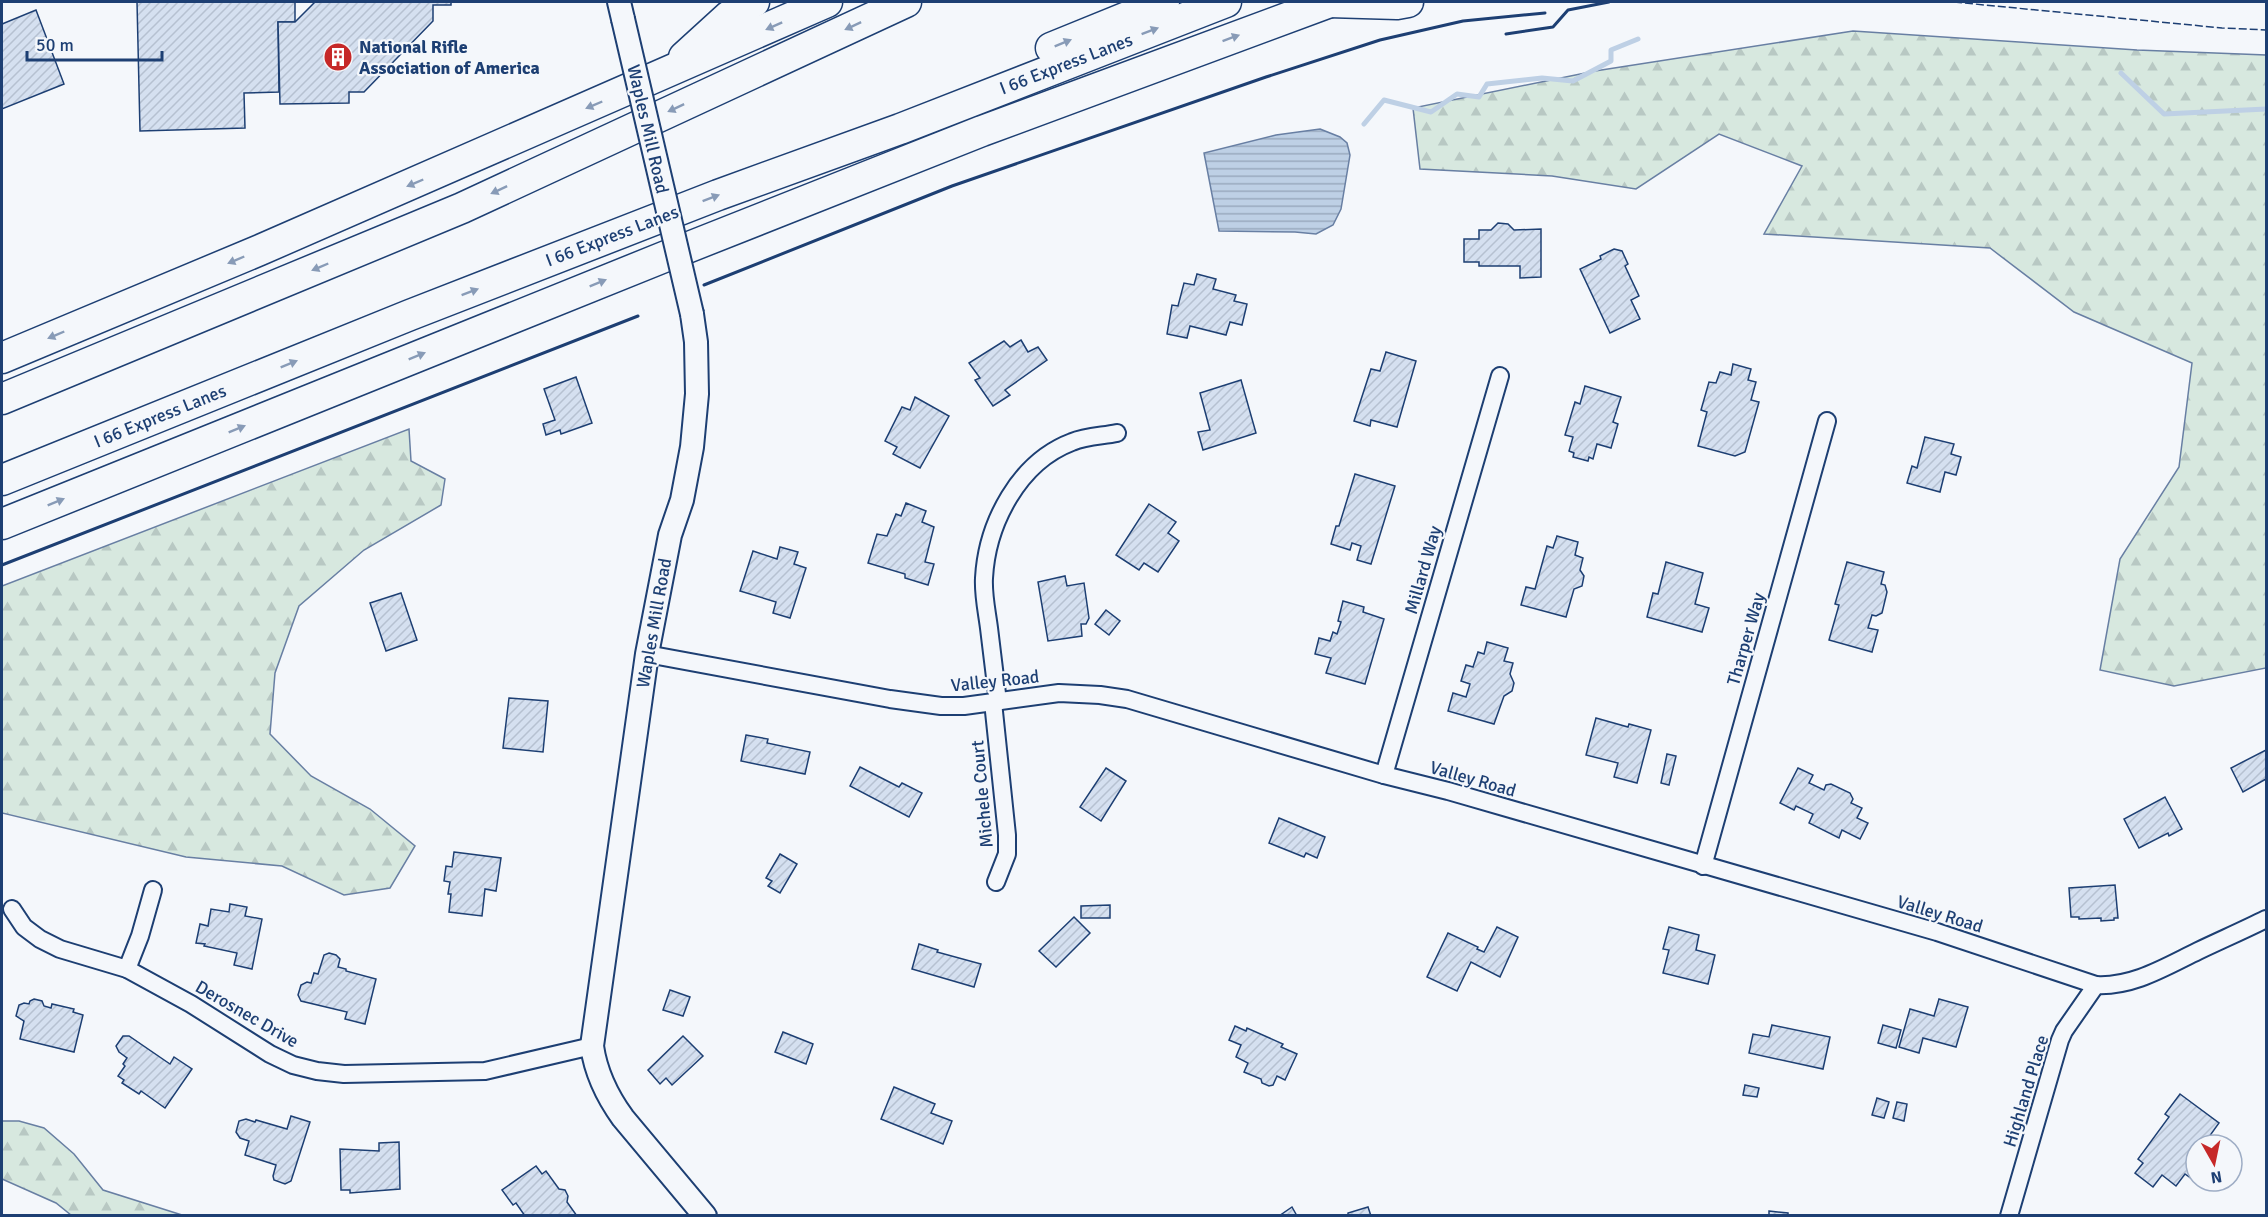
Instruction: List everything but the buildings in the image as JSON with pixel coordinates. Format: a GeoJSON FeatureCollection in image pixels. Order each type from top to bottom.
{"type":"FeatureCollection","features":[{"type":"Feature","properties":{"kind":"highway"},"geometry":{"type":"LineString","coordinates":[[666,74],[729,16],[754,2]]}},
{"type":"Feature","properties":{"kind":"highway"},"geometry":{"type":"LineString","coordinates":[[2,358],[260,250],[827,2]]}},
{"type":"Feature","properties":{"kind":"highway"},"geometry":{"type":"LineString","coordinates":[[2,399],[462,208],[906,2]]}},
{"type":"Feature","properties":{"kind":"highway"},"geometry":{"type":"LineString","coordinates":[[900,129],[1005,67],[1164,2]]}},
{"type":"Feature","properties":{"kind":"highway","name":"I 66 Express Lanes"},"geometry":{"type":"LineString","coordinates":[[2,480],[718,195],[900,129],[1226,2]]}},
{"type":"Feature","properties":{"kind":"highway"},"geometry":{"type":"LineString","coordinates":[[2,524],[664,256],[960,140],[1329,2],[1397,4],[1408,2]]}},
{"type":"Feature","properties":{"kind":"main road","name":"Waples Mill Road"},"geometry":{"type":"LineString","coordinates":[[621,10],[692,314],[696,342],[698,394],[692,447],[681,500],[670,535],[647,654],[592,1046],[600,1080],[611,1101],[705,1215]]}},
{"type":"Feature","properties":{"kind":"street","name":"Millard Way"},"geometry":{"type":"LineString","coordinates":[[1384,775],[1500,376]]}},
{"type":"Feature","properties":{"kind":"street","name":"Tharper Way"},"geometry":{"type":"LineString","coordinates":[[1703,866],[1827,422]]}},
{"type":"Feature","properties":{"kind":"street","name":"Michele Court"},"geometry":{"type":"LineString","coordinates":[[996,882],[1006,854],[1007,835],[984,579],[986,557],[1002,509],[1020,481],[1040,461],[1074,441],[1117,433]]}},
{"type":"Feature","properties":{"kind":"street","name":"Valley Road"},"geometry":{"type":"LineString","coordinates":[[647,654],[890,699],[941,706],[964,706],[1059,693],[1127,699],[1384,775],[1448,791],[1937,932],[2096,985],[2111,986],[2147,976],[2266,919]]}},
{"type":"Feature","properties":{"kind":"street"},"geometry":{"type":"LineString","coordinates":[[127,969],[140,936],[153,890]]}},
{"type":"Feature","properties":{"kind":"street","name":"Derosnec Drive"},"geometry":{"type":"LineString","coordinates":[[12,909],[24,927],[40,939],[60,949],[127,969],[191,1004],[270,1054],[293,1065],[316,1071],[344,1074],[485,1071],[592,1046]]}},
{"type":"Feature","properties":{"kind":"street","name":"Highland Place"},"geometry":{"type":"LineString","coordinates":[[2009,1215],[2060,1040],[2096,985]]}},
{"type":"Feature","properties":{"kind":"green space"},"geometry":{"type":"Polygon","coordinates":[[[1853,31],[2137,50],[2266,55],[2266,668],[2174,686],[2100,670],[2120,559],[2179,467],[2192,363],[2074,312],[1990,248],[1764,234],[1802,166],[1719,134],[1636,189],[1552,176],[1420,169],[1413,108],[1595,71],[1853,31]]]}},
{"type":"Feature","properties":{"kind":"green space"},"geometry":{"type":"Polygon","coordinates":[[[409,429],[411,461],[445,479],[441,505],[364,550],[299,606],[275,673],[270,734],[311,776],[370,809],[415,846],[390,888],[344,895],[282,866],[186,857],[2,813],[2,586],[409,429]]]}},
{"type":"Feature","properties":{"kind":"green space"},"geometry":{"type":"Polygon","coordinates":[[[2,1121],[19,1121],[44,1128],[74,1154],[103,1190],[182,1215],[71,1215],[56,1203],[2,1179],[2,1121]]]}},
{"type":"Feature","properties":{"kind":"water"},"geometry":{"type":"Polygon","coordinates":[[[1320,129],[1340,137],[1347,143],[1350,155],[1341,209],[1333,225],[1316,234],[1219,231],[1204,153],[1276,135],[1320,129]]]}},
{"type":"Feature","properties":{"kind":"waterway"},"geometry":{"type":"LineString","coordinates":[[1364,124],[1384,100],[1431,112],[1457,94],[1479,97],[1487,84],[1542,78],[1573,81],[1611,61],[1611,50],[1638,39]]}},
{"type":"Feature","properties":{"kind":"waterway"},"geometry":{"type":"LineString","coordinates":[[2121,73],[2164,114],[2266,109]]}},
{"type":"Feature","properties":{"kind":"fence"},"geometry":{"type":"LineString","coordinates":[[1954,2],[2222,28],[2266,30]]}},
{"type":"Feature","properties":{"kind":"wall"},"geometry":{"type":"LineString","coordinates":[[1506,34],[1553,27],[1568,10],[1609,2]]}},
{"type":"Feature","properties":{"kind":"wall"},"geometry":{"type":"LineString","coordinates":[[704,285],[952,186],[1380,40],[1463,21],[1545,13]]}},
{"type":"Feature","properties":{"kind":"wall"},"geometry":{"type":"LineString","coordinates":[[2,565],[638,316]]}},
{"type":"Feature","properties":{"kind":"place","name":"National Rifle Association of America"},"geometry":{"type":"Point","coordinates":[338,57]}}]}
